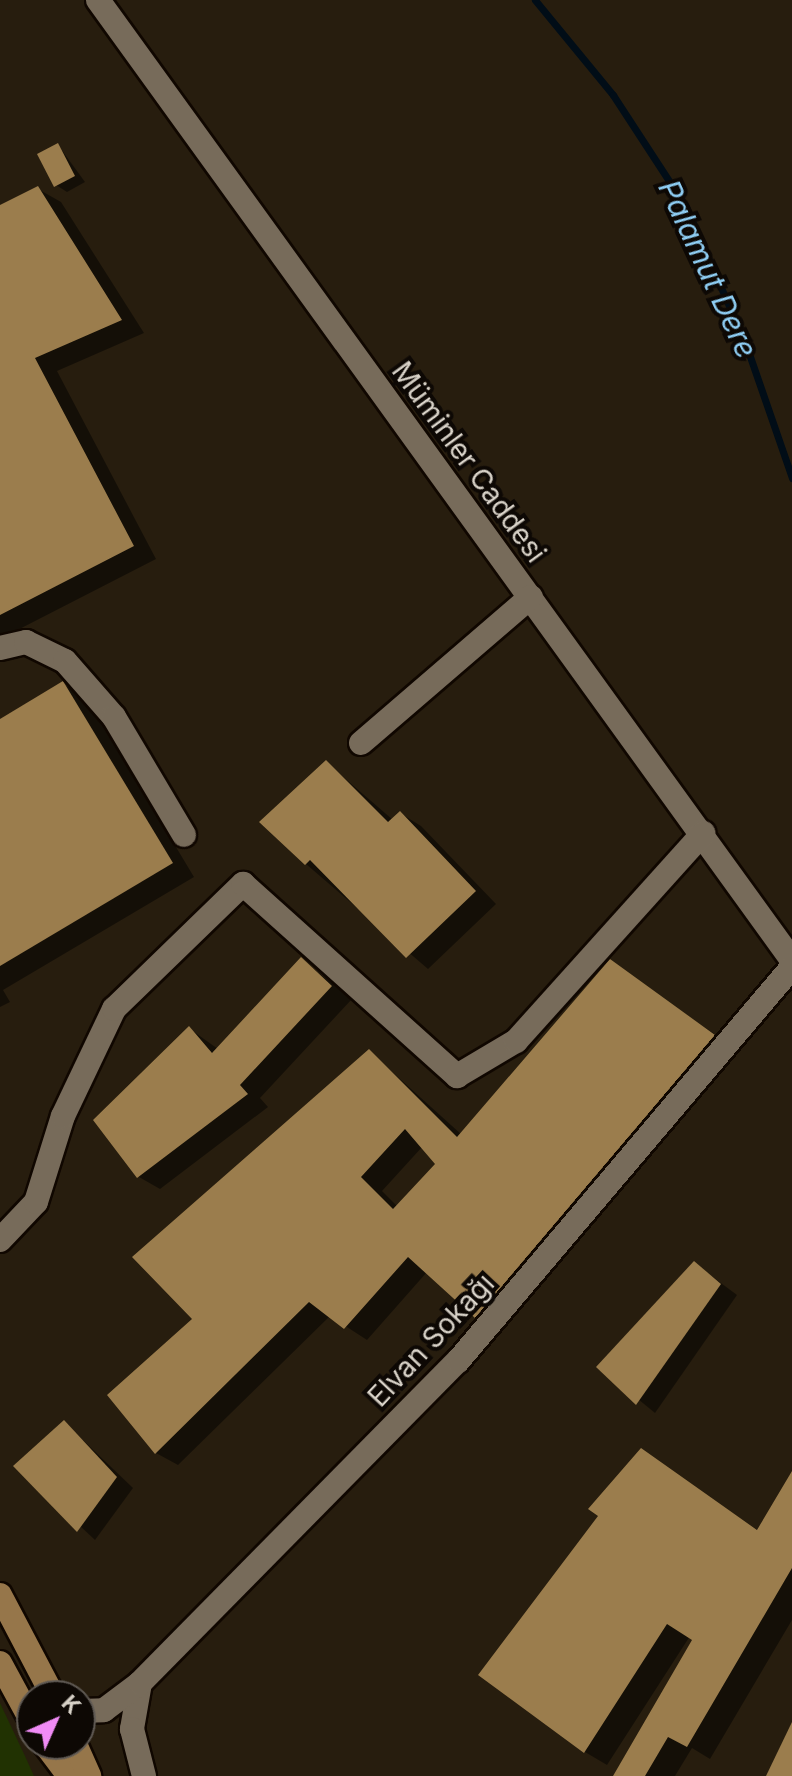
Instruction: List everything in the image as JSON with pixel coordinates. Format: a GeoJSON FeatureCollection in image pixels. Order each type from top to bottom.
{"type":"FeatureCollection","features":[{"type":"Feature","properties":{"kind":"main road"},"geometry":{"type":"LineString","coordinates":[[0,1595],[46,1680]]}},
{"type":"Feature","properties":{"kind":"main road"},"geometry":{"type":"LineString","coordinates":[[0,1663],[16,1692]]}},
{"type":"Feature","properties":{"kind":"street","name":"Müminler Caddesi"},"geometry":{"type":"LineString","coordinates":[[98,0],[792,960]]}},
{"type":"Feature","properties":{"kind":"street"},"geometry":{"type":"LineString","coordinates":[[361,743],[531,597]]}},
{"type":"Feature","properties":{"kind":"street"},"geometry":{"type":"LineString","coordinates":[[0,648],[26,642],[65,661],[114,717],[184,835]]}},
{"type":"Feature","properties":{"kind":"street"},"geometry":{"type":"LineString","coordinates":[[0,1240],[36,1202],[63,1116],[114,1009],[243,884],[457,1076],[516,1041],[703,833]]}},
{"type":"Feature","properties":{"kind":"street","name":"Elvan Sokağı"},"geometry":{"type":"LineString","coordinates":[[96,1710],[104,1710],[140,1683],[458,1361],[792,967]]}},
{"type":"Feature","properties":{"kind":"street"},"geometry":{"type":"LineString","coordinates":[[140,1683],[132,1729],[144,1776]]}},
{"type":"Feature","properties":{"kind":"green space"},"geometry":{"type":"Polygon","coordinates":[[[0,1703],[16,1737],[16,1760],[27,1760],[34,1776],[0,1776],[0,1703]]]}},
{"type":"Feature","properties":{"kind":"building"},"geometry":{"type":"Polygon","coordinates":[[[58,143],[75,176],[54,187],[37,154],[58,143]]]}},
{"type":"Feature","properties":{"kind":"building"},"geometry":{"type":"Polygon","coordinates":[[[38,186],[122,320],[35,358],[134,546],[0,615],[0,205],[38,186]]]}},
{"type":"Feature","properties":{"kind":"building"},"geometry":{"type":"Polygon","coordinates":[[[63,681],[173,863],[0,966],[0,719],[63,681]]]}},
{"type":"Feature","properties":{"kind":"building"},"geometry":{"type":"Polygon","coordinates":[[[326,760],[388,822],[400,811],[476,891],[406,958],[310,860],[305,865],[259,822],[326,760]]]}},
{"type":"Feature","properties":{"kind":"building"},"geometry":{"type":"Polygon","coordinates":[[[301,957],[332,986],[240,1085],[248,1094],[137,1178],[93,1120],[189,1026],[212,1053],[301,957]]]}},
{"type":"Feature","properties":{"kind":"building"},"geometry":{"type":"Polygon","coordinates":[[[610,959],[715,1035],[475,1318],[408,1257],[344,1329],[309,1302],[155,1454],[107,1395],[192,1319],[132,1257],[369,1049],[457,1137],[610,959]],[[405,1129],[361,1177],[393,1209],[435,1164],[405,1129]]]}},
{"type":"Feature","properties":{"kind":"building"},"geometry":{"type":"Polygon","coordinates":[[[694,1261],[721,1284],[636,1405],[596,1367],[694,1261]]]}},
{"type":"Feature","properties":{"kind":"building"},"geometry":{"type":"Polygon","coordinates":[[[64,1420],[117,1477],[77,1532],[13,1466],[64,1420]]]}},
{"type":"Feature","properties":{"kind":"building"},"geometry":{"type":"Polygon","coordinates":[[[641,1448],[757,1530],[792,1471],[792,1568],[687,1747],[668,1737],[645,1776],[613,1776],[692,1640],[667,1624],[584,1753],[478,1675],[598,1516],[588,1509],[641,1448]]]}},
{"type":"Feature","properties":{"kind":"building"},"geometry":{"type":"Polygon","coordinates":[[[792,1722],[792,1776],[766,1776],[792,1722]]]}},
{"type":"Feature","properties":{"kind":"waterway","name":"Palamut Dere"},"geometry":{"type":"LineString","coordinates":[[535,0],[613,95],[686,207],[746,345],[792,478]]}}]}
